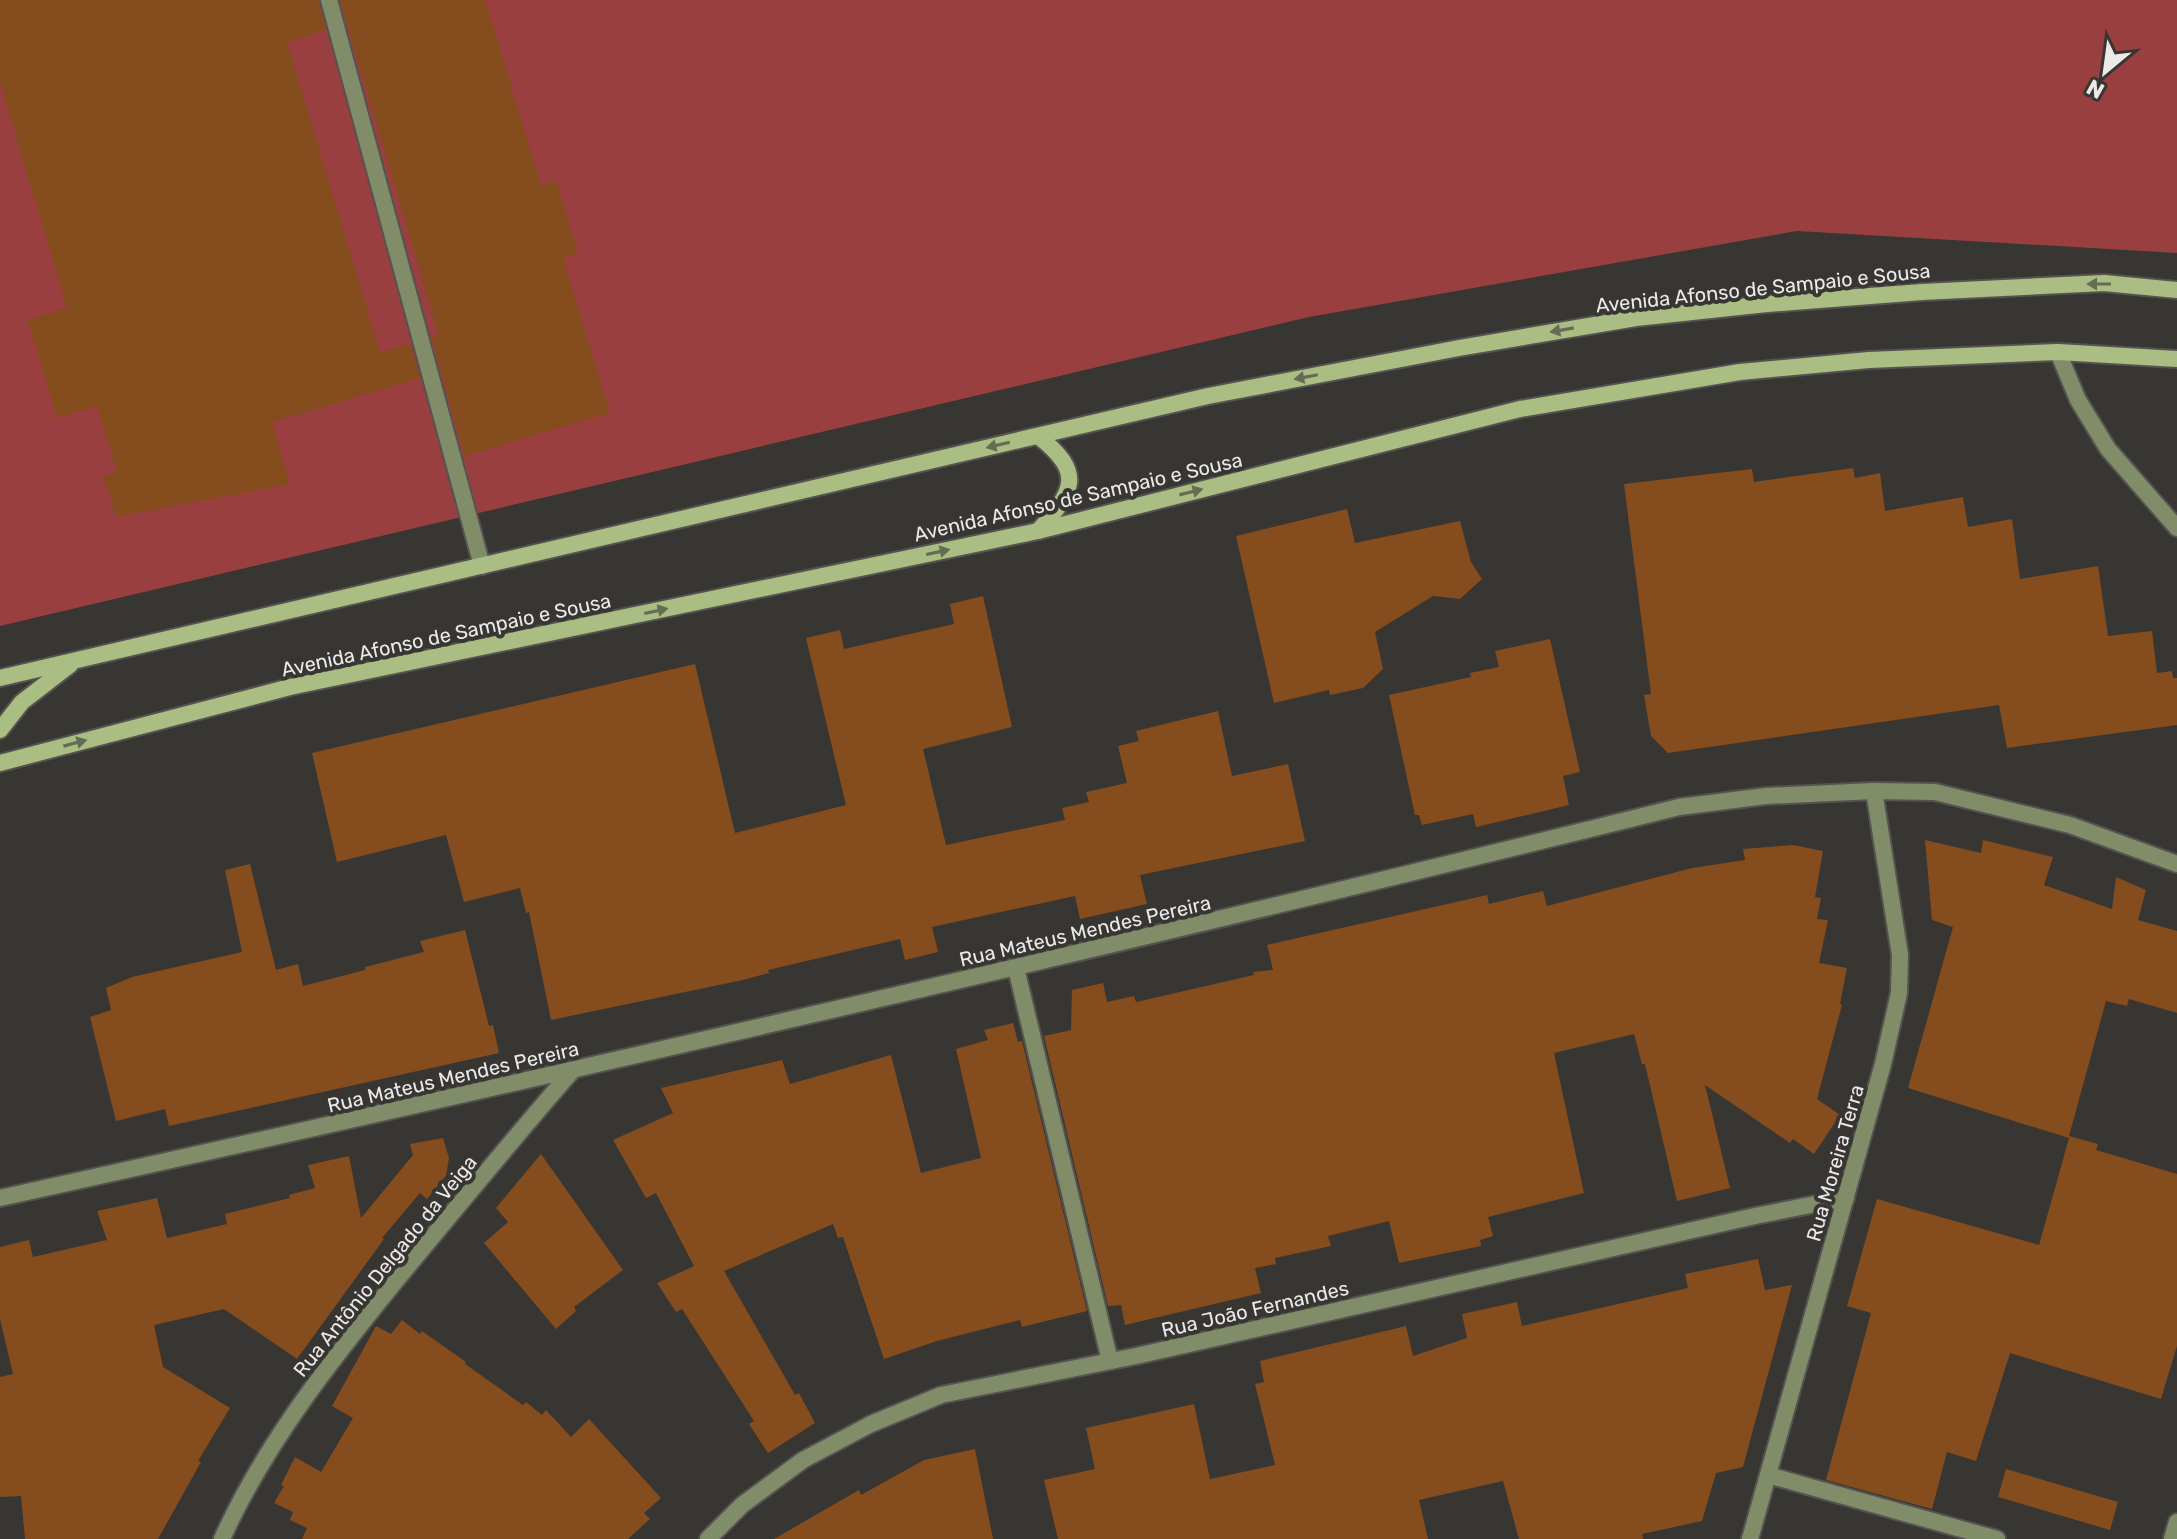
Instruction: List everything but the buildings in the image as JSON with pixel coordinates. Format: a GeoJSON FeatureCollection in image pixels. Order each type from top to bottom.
{"type":"FeatureCollection","features":[{"type":"Feature","properties":{"kind":"main road","name":"Avenida Afonso de Sampaio e Sousa"},"geometry":{"type":"LineString","coordinates":[[0,678],[1208,396],[1459,348],[1636,318],[1922,292],[2104,283],[2177,290]]}},
{"type":"Feature","properties":{"kind":"main road","name":"Avenida Afonso de Sampaio e Sousa"},"geometry":{"type":"LineString","coordinates":[[0,763],[290,687],[1038,531],[1506,412],[1612,392],[1740,372],[1869,360],[2058,352],[2177,359]]}},
{"type":"Feature","properties":{"kind":"main road"},"geometry":{"type":"LineString","coordinates":[[1038,436],[1061,454],[1069,471],[1069,483],[1058,508],[1038,531]]}},
{"type":"Feature","properties":{"kind":"main road"},"geometry":{"type":"LineString","coordinates":[[0,730],[22,702],[78,659]]}},
{"type":"Feature","properties":{"kind":"street"},"geometry":{"type":"LineString","coordinates":[[329,0],[482,566]]}},
{"type":"Feature","properties":{"kind":"street"},"geometry":{"type":"LineString","coordinates":[[2058,352],[2078,400],[2108,449],[2177,528]]}},
{"type":"Feature","properties":{"kind":"street","name":"Rua Mateus Mendes Pereira"},"geometry":{"type":"LineString","coordinates":[[0,1198],[572,1071],[1016,968],[1679,807],[1766,796],[1874,791],[1935,792],[2055,821],[2177,864]]}},
{"type":"Feature","properties":{"kind":"street","name":"Rua Moreira Terra"},"geometry":{"type":"LineString","coordinates":[[1750,1539],[1883,1064],[1899,993],[1900,955],[1874,791]]}},
{"type":"Feature","properties":{"kind":"street"},"geometry":{"type":"LineString","coordinates":[[1016,968],[1110,1361]]}},
{"type":"Feature","properties":{"kind":"street","name":"Rua Antônio Delgado da Veiga"},"geometry":{"type":"LineString","coordinates":[[222,1539],[238,1503],[294,1414],[341,1348],[572,1071]]}},
{"type":"Feature","properties":{"kind":"street","name":"Rua João Fernandes"},"geometry":{"type":"LineString","coordinates":[[708,1539],[742,1505],[803,1460],[871,1424],[941,1395],[1110,1361],[1740,1219],[1846,1198]]}},
{"type":"Feature","properties":{"kind":"street"},"geometry":{"type":"LineString","coordinates":[[1768,1475],[1997,1539]]}},
{"type":"Feature","properties":{"kind":"street"},"geometry":{"type":"LineString","coordinates":[[2172,1539],[2177,1522]]}},
{"type":"Feature","properties":{"kind":"shaded area"},"geometry":{"type":"Polygon","coordinates":[[[0,0],[2177,0],[2177,253],[1797,231],[1309,317],[0,626],[0,0]]]}}]}
